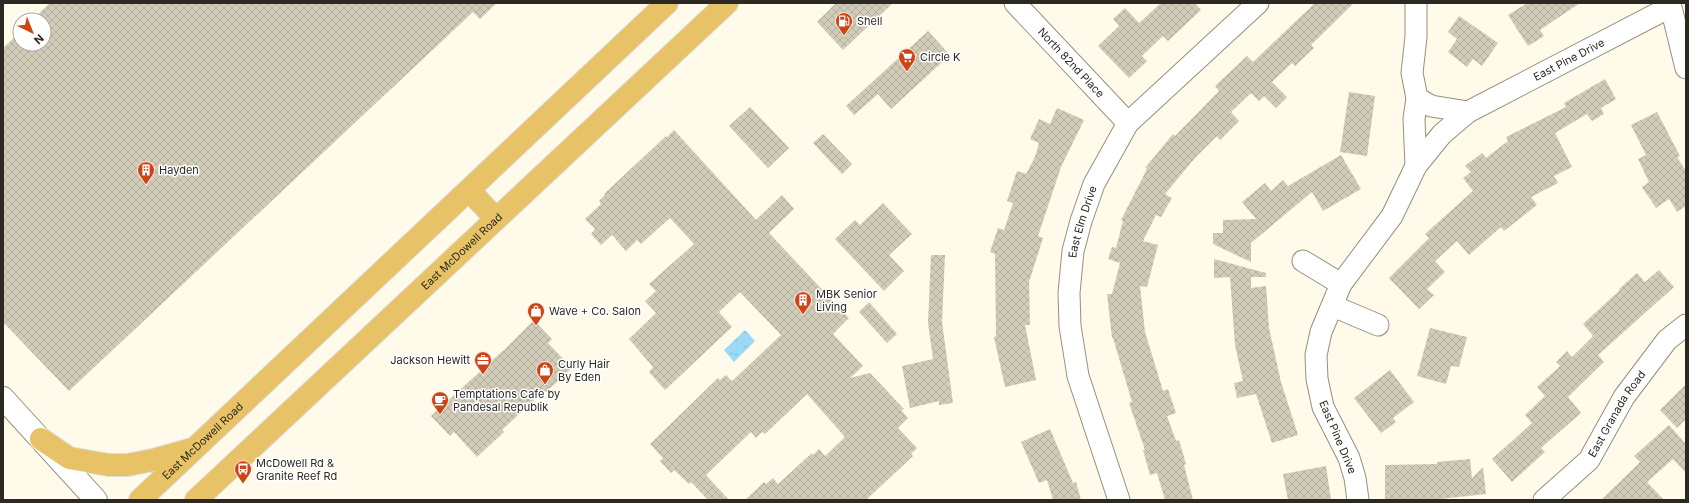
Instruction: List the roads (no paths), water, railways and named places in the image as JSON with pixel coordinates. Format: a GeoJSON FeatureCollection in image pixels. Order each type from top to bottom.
{"type":"FeatureCollection","features":[{"type":"Feature","properties":{"kind":"main road","name":"East McDowell Road"},"geometry":{"type":"LineString","coordinates":[[140,500],[667,3]]}},
{"type":"Feature","properties":{"kind":"main road","name":"East McDowell Road"},"geometry":{"type":"LineString","coordinates":[[196,500],[727,3]]}},
{"type":"Feature","properties":{"kind":"main road"},"geometry":{"type":"LineString","coordinates":[[469,190],[496,219]]}},
{"type":"Feature","properties":{"kind":"main road"},"geometry":{"type":"LineString","coordinates":[[41,439],[69,458],[109,464],[127,465],[153,460],[195,448]]}},
{"type":"Feature","properties":{"kind":"street","name":"North 82nd Place"},"geometry":{"type":"LineString","coordinates":[[1015,3],[1128,123]]}},
{"type":"Feature","properties":{"kind":"street","name":"East Elm Drive"},"geometry":{"type":"LineString","coordinates":[[1119,500],[1078,376],[1070,326],[1069,293],[1073,251],[1081,221],[1094,184],[1128,123],[1258,3]]}},
{"type":"Feature","properties":{"kind":"street"},"geometry":{"type":"LineString","coordinates":[[1416,3],[1416,37],[1412,73],[1417,98],[1414,119],[1416,166]]}},
{"type":"Feature","properties":{"kind":"street"},"geometry":{"type":"LineString","coordinates":[[1670,5],[1686,68]]}},
{"type":"Feature","properties":{"kind":"street","name":"East Pine Drive"},"geometry":{"type":"LineString","coordinates":[[1358,500],[1355,478],[1349,458],[1323,407],[1317,378],[1316,355],[1321,332],[1341,284],[1392,216],[1416,166],[1442,134],[1468,112],[1670,5]]}},
{"type":"Feature","properties":{"kind":"street"},"geometry":{"type":"LineString","coordinates":[[1417,98],[1432,106],[1468,112]]}},
{"type":"Feature","properties":{"kind":"street"},"geometry":{"type":"LineString","coordinates":[[1303,261],[1341,284]]}},
{"type":"Feature","properties":{"kind":"street"},"geometry":{"type":"LineString","coordinates":[[1333,306],[1378,325]]}},
{"type":"Feature","properties":{"kind":"street","name":"East Granada Road"},"geometry":{"type":"LineString","coordinates":[[1544,500],[1589,460],[1624,397],[1667,340],[1686,325]]}},
{"type":"Feature","properties":{"kind":"street"},"geometry":{"type":"LineString","coordinates":[[3,398],[96,500]]}},
{"type":"Feature","properties":{"kind":"water"},"geometry":{"type":"Polygon","coordinates":[[[745,330],[755,341],[734,362],[724,350],[745,330]]]}},
{"type":"Feature","properties":{"kind":"place","name":"Shell"},"geometry":{"type":"Point","coordinates":[844,36]}},
{"type":"Feature","properties":{"kind":"place","name":"Circle K"},"geometry":{"type":"Point","coordinates":[907,72]}},
{"type":"Feature","properties":{"kind":"place","name":"Hayden"},"geometry":{"type":"Point","coordinates":[146,185]}},
{"type":"Feature","properties":{"kind":"place","name":"MBK Senior Living"},"geometry":{"type":"Point","coordinates":[803,315]}},
{"type":"Feature","properties":{"kind":"place","name":"Wave + Co. Salon"},"geometry":{"type":"Point","coordinates":[536,326]}},
{"type":"Feature","properties":{"kind":"place","name":"Jackson Hewitt"},"geometry":{"type":"Point","coordinates":[483,375]}},
{"type":"Feature","properties":{"kind":"place","name":"Curly Hair By Eden"},"geometry":{"type":"Point","coordinates":[545,385]}},
{"type":"Feature","properties":{"kind":"place","name":"Temptations Cafe by Pandesal Republik"},"geometry":{"type":"Point","coordinates":[440,415]}},
{"type":"Feature","properties":{"kind":"place","name":"McDowell Rd & Granite Reef Rd"},"geometry":{"type":"Point","coordinates":[243,484]}}]}
